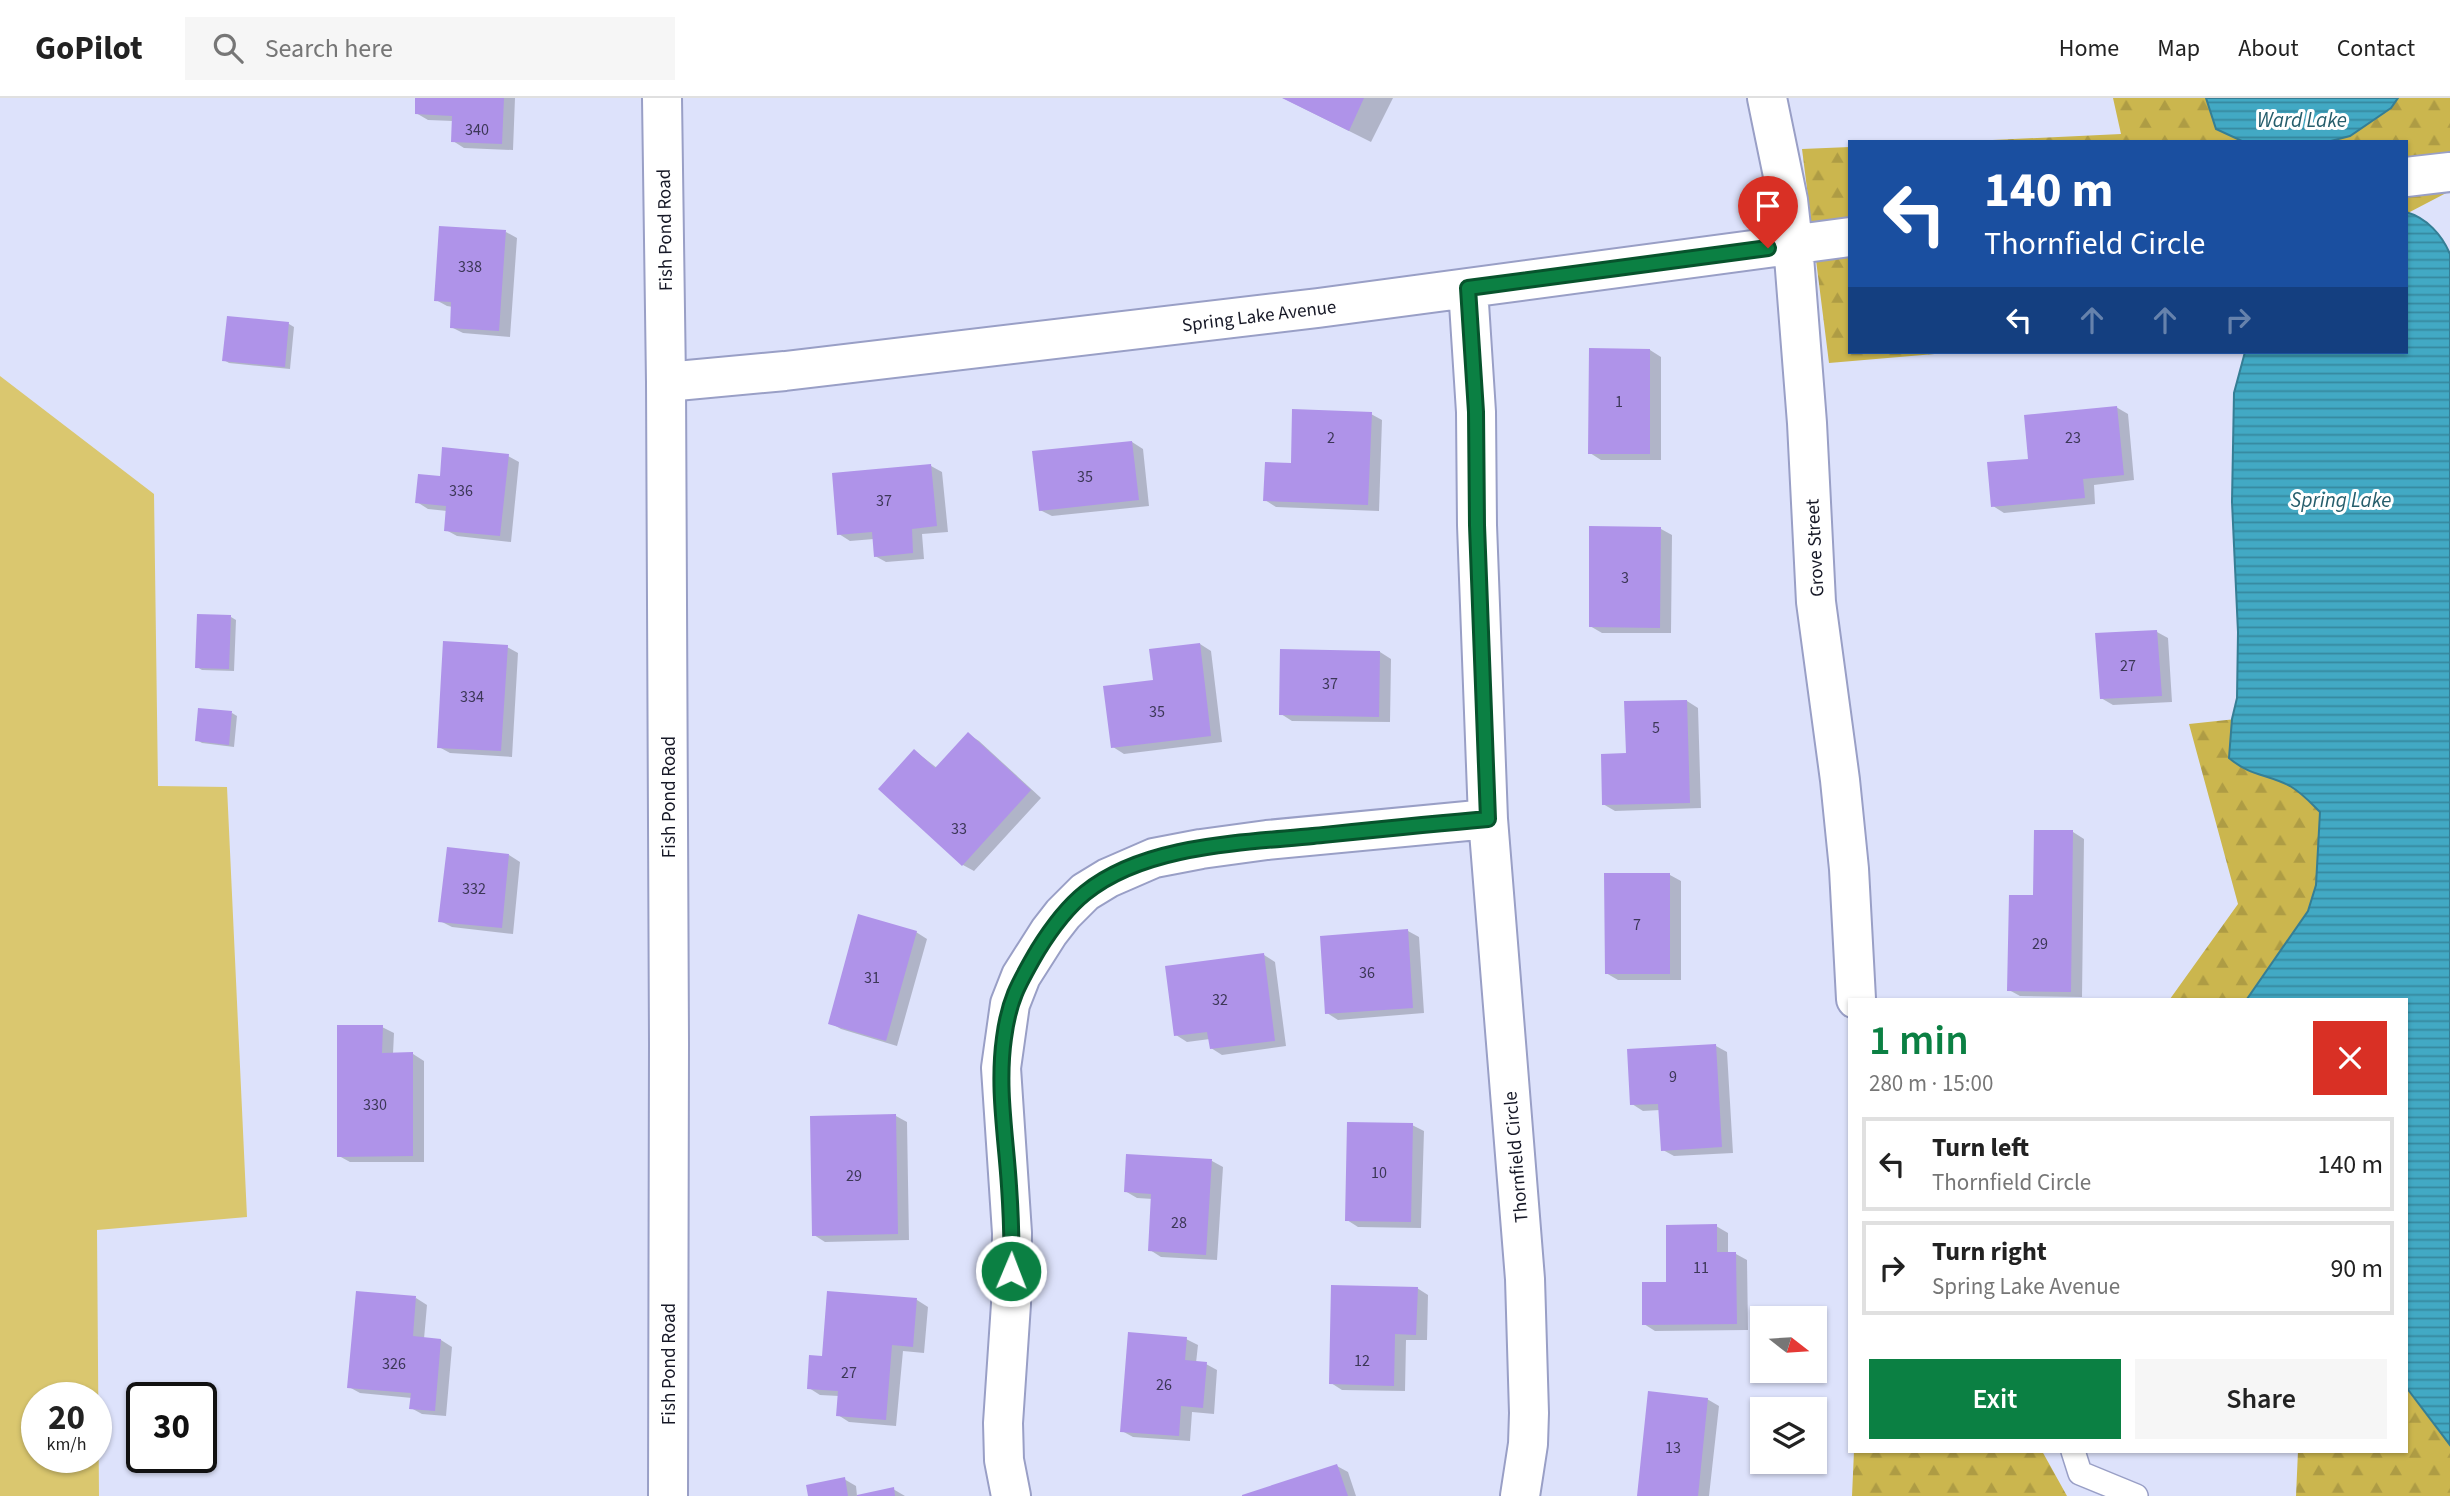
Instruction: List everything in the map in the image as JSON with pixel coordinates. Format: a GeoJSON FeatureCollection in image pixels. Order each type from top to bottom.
{"type":"FeatureCollection","features":[{"type":"Feature","properties":{"kind":"street","name":"Fish Pond Road"},"geometry":{"type":"LineString","coordinates":[[662,98],[669,1044],[667,1496]]}},
{"type":"Feature","properties":{"kind":"street","name":"Grove Street"},"geometry":{"type":"LineString","coordinates":[[1767,98],[1784,178],[1793,244],[1807,423],[1816,602],[1842,806],[1856,998]]}},
{"type":"Feature","properties":{"kind":"street"},"geometry":{"type":"LineString","coordinates":[[2408,177],[2450,172]]}},
{"type":"Feature","properties":{"kind":"street","name":"Spring Lake Avenue"},"geometry":{"type":"LineString","coordinates":[[666,382],[919,356],[1318,308],[1848,237]]}},
{"type":"Feature","properties":{"kind":"street","name":"Thornfield Circle"},"geometry":{"type":"LineString","coordinates":[[1468,288],[1476,412],[1477,525],[1488,819],[1525,1279],[1530,1413],[1520,1496]]}},
{"type":"Feature","properties":{"kind":"street"},"geometry":{"type":"LineString","coordinates":[[1011,1496],[1004,1460],[1003,1423],[1011,1304],[1012,1233],[1001,1068],[1010,1004],[1021,976],[1049,932],[1085,892],[1108,878],[1154,858],[1267,841],[1488,819]]}},
{"type":"Feature","properties":{"kind":"lane"},"geometry":{"type":"LineString","coordinates":[[2074,1453],[2080,1473],[2136,1496]]}},
{"type":"Feature","properties":{"kind":"shaded area"},"geometry":{"type":"Polygon","coordinates":[[[0,376],[154,494],[158,786],[227,787],[247,1217],[97,1230],[98,1382],[21,1382],[21,1473],[99,1473],[99,1496],[0,1496],[0,376]]]}},
{"type":"Feature","properties":{"kind":"green space"},"geometry":{"type":"Polygon","coordinates":[[[2113,98],[2450,98],[2450,191],[2408,213],[2408,140],[1994,140],[2121,134],[2113,98]]]}},
{"type":"Feature","properties":{"kind":"green space"},"geometry":{"type":"Polygon","coordinates":[[[1848,147],[1848,354],[1935,354],[1829,363],[1802,149],[1848,147]]]}},
{"type":"Feature","properties":{"kind":"green space"},"geometry":{"type":"Polygon","coordinates":[[[2283,714],[2356,831],[2272,998],[2171,998],[2238,904],[2189,724],[2283,714]]]}},
{"type":"Feature","properties":{"kind":"green space"},"geometry":{"type":"Polygon","coordinates":[[[2408,1138],[2450,1336],[2450,1496],[2296,1496],[2298,1453],[2408,1453],[2408,1138]]]}},
{"type":"Feature","properties":{"kind":"green space"},"geometry":{"type":"Polygon","coordinates":[[[1854,1453],[2043,1453],[2067,1496],[1852,1496],[1854,1453]]]}},
{"type":"Feature","properties":{"kind":"water","name":"Ward Lake"},"geometry":{"type":"Polygon","coordinates":[[[2206,98],[2398,98],[2391,108],[2350,136],[2335,140],[2240,140],[2216,129],[2206,98]]]}},
{"type":"Feature","properties":{"kind":"water","name":"Spring Lake"},"geometry":{"type":"Polygon","coordinates":[[[2408,213],[2421,218],[2443,240],[2450,254],[2450,1445],[2408,1390],[2408,998],[2248,998],[2308,911],[2316,885],[2320,812],[2290,786],[2251,772],[2229,758],[2232,719],[2237,698],[2238,632],[2232,502],[2234,393],[2244,354],[2408,354],[2408,213]]]}},
{"type":"Feature","properties":{"kind":"building"},"geometry":{"type":"Polygon","coordinates":[[[415,98],[504,98],[502,144],[451,142],[452,116],[415,114],[415,98]]]}},
{"type":"Feature","properties":{"kind":"building"},"geometry":{"type":"Polygon","coordinates":[[[1282,98],[1364,98],[1349,131],[1282,98]]]}},
{"type":"Feature","properties":{"kind":"building"},"geometry":{"type":"Polygon","coordinates":[[[439,226],[506,230],[499,331],[450,328],[451,302],[434,301],[439,226]]]}},
{"type":"Feature","properties":{"kind":"building"},"geometry":{"type":"Polygon","coordinates":[[[227,316],[289,322],[285,367],[222,361],[227,316]]]}},
{"type":"Feature","properties":{"kind":"building"},"geometry":{"type":"Polygon","coordinates":[[[1589,348],[1650,349],[1650,454],[1588,454],[1589,348]]]}},
{"type":"Feature","properties":{"kind":"building"},"geometry":{"type":"Polygon","coordinates":[[[2117,406],[2124,475],[2083,479],[2085,498],[1991,507],[1987,462],[2028,459],[2024,415],[2117,406]]]}},
{"type":"Feature","properties":{"kind":"building"},"geometry":{"type":"Polygon","coordinates":[[[1292,409],[1372,412],[1368,505],[1263,501],[1265,462],[1291,463],[1292,409]]]}},
{"type":"Feature","properties":{"kind":"building"},"geometry":{"type":"Polygon","coordinates":[[[1132,441],[1139,500],[1039,511],[1032,451],[1132,441]]]}},
{"type":"Feature","properties":{"kind":"building"},"geometry":{"type":"Polygon","coordinates":[[[442,447],[509,454],[500,536],[444,531],[446,506],[415,503],[418,474],[440,476],[442,447]]]}},
{"type":"Feature","properties":{"kind":"building"},"geometry":{"type":"Polygon","coordinates":[[[931,464],[937,526],[912,529],[913,553],[874,557],[872,532],[837,535],[832,473],[931,464]]]}},
{"type":"Feature","properties":{"kind":"building"},"geometry":{"type":"Polygon","coordinates":[[[1589,526],[1661,527],[1660,628],[1589,627],[1589,526]]]}},
{"type":"Feature","properties":{"kind":"building"},"geometry":{"type":"Polygon","coordinates":[[[197,614],[231,615],[229,669],[195,668],[197,614]]]}},
{"type":"Feature","properties":{"kind":"building"},"geometry":{"type":"Polygon","coordinates":[[[2157,630],[2162,696],[2100,699],[2095,633],[2157,630]]]}},
{"type":"Feature","properties":{"kind":"building"},"geometry":{"type":"Polygon","coordinates":[[[443,641],[508,645],[501,751],[437,748],[443,641]]]}},
{"type":"Feature","properties":{"kind":"building"},"geometry":{"type":"Polygon","coordinates":[[[1200,643],[1211,736],[1111,748],[1103,686],[1153,680],[1149,649],[1200,643]]]}},
{"type":"Feature","properties":{"kind":"building"},"geometry":{"type":"Polygon","coordinates":[[[1280,649],[1380,651],[1379,717],[1279,715],[1280,649]]]}},
{"type":"Feature","properties":{"kind":"building"},"geometry":{"type":"Polygon","coordinates":[[[1687,700],[1690,803],[1602,805],[1601,754],[1626,753],[1624,701],[1687,700]]]}},
{"type":"Feature","properties":{"kind":"building"},"geometry":{"type":"Polygon","coordinates":[[[198,708],[232,711],[229,745],[195,741],[198,708]]]}},
{"type":"Feature","properties":{"kind":"building"},"geometry":{"type":"Polygon","coordinates":[[[968,732],[1031,790],[962,866],[878,789],[914,749],[935,768],[968,732]]]}},
{"type":"Feature","properties":{"kind":"building"},"geometry":{"type":"Polygon","coordinates":[[[2034,830],[2073,830],[2071,992],[2007,991],[2009,895],[2033,895],[2034,830]]]}},
{"type":"Feature","properties":{"kind":"building"},"geometry":{"type":"Polygon","coordinates":[[[447,847],[509,854],[502,928],[438,922],[447,847]]]}},
{"type":"Feature","properties":{"kind":"building"},"geometry":{"type":"Polygon","coordinates":[[[1604,873],[1670,873],[1670,974],[1605,974],[1604,873]]]}},
{"type":"Feature","properties":{"kind":"building"},"geometry":{"type":"Polygon","coordinates":[[[858,914],[917,931],[886,1041],[828,1024],[858,914]]]}},
{"type":"Feature","properties":{"kind":"building"},"geometry":{"type":"Polygon","coordinates":[[[1408,929],[1413,1008],[1325,1014],[1320,936],[1408,929]]]}},
{"type":"Feature","properties":{"kind":"building"},"geometry":{"type":"Polygon","coordinates":[[[1264,953],[1275,1041],[1210,1049],[1207,1032],[1174,1036],[1165,966],[1264,953]]]}},
{"type":"Feature","properties":{"kind":"building"},"geometry":{"type":"Polygon","coordinates":[[[337,1025],[383,1025],[382,1053],[413,1052],[413,1156],[337,1157],[337,1025]]]}},
{"type":"Feature","properties":{"kind":"building"},"geometry":{"type":"Polygon","coordinates":[[[1716,1044],[1722,1147],[1661,1151],[1658,1104],[1630,1105],[1627,1049],[1716,1044]]]}},
{"type":"Feature","properties":{"kind":"building"},"geometry":{"type":"Polygon","coordinates":[[[896,1114],[898,1234],[812,1236],[810,1116],[896,1114]]]}},
{"type":"Feature","properties":{"kind":"building"},"geometry":{"type":"Polygon","coordinates":[[[1347,1122],[1413,1123],[1411,1222],[1345,1221],[1347,1122]]]}},
{"type":"Feature","properties":{"kind":"building"},"geometry":{"type":"Polygon","coordinates":[[[1126,1154],[1212,1159],[1206,1255],[1148,1251],[1151,1194],[1124,1192],[1126,1154]]]}},
{"type":"Feature","properties":{"kind":"building"},"geometry":{"type":"Polygon","coordinates":[[[1717,1224],[1717,1252],[1736,1252],[1737,1324],[1642,1325],[1642,1282],[1666,1282],[1666,1225],[1717,1224]]]}},
{"type":"Feature","properties":{"kind":"building"},"geometry":{"type":"Polygon","coordinates":[[[1331,1285],[1418,1287],[1416,1335],[1395,1334],[1394,1386],[1329,1384],[1331,1285]]]}},
{"type":"Feature","properties":{"kind":"building"},"geometry":{"type":"Polygon","coordinates":[[[356,1291],[416,1296],[413,1336],[441,1339],[435,1411],[409,1409],[411,1393],[347,1388],[356,1291]]]}},
{"type":"Feature","properties":{"kind":"building"},"geometry":{"type":"Polygon","coordinates":[[[827,1291],[917,1298],[913,1347],[892,1345],[886,1420],[836,1416],[838,1391],[807,1389],[809,1355],[822,1356],[827,1291]]]}},
{"type":"Feature","properties":{"kind":"building"},"geometry":{"type":"Polygon","coordinates":[[[1128,1332],[1187,1337],[1185,1360],[1207,1362],[1203,1408],[1181,1406],[1179,1436],[1120,1432],[1128,1332]]]}},
{"type":"Feature","properties":{"kind":"building"},"geometry":{"type":"Polygon","coordinates":[[[1648,1391],[1708,1398],[1698,1496],[1637,1496],[1648,1391]]]}},
{"type":"Feature","properties":{"kind":"building"},"geometry":{"type":"Polygon","coordinates":[[[1337,1464],[1348,1496],[1242,1496],[1242,1495],[1337,1464]]]}},
{"type":"Feature","properties":{"kind":"building"},"geometry":{"type":"Polygon","coordinates":[[[845,1477],[848,1496],[808,1496],[806,1485],[845,1477]]]}},
{"type":"Feature","properties":{"kind":"building"},"geometry":{"type":"Polygon","coordinates":[[[894,1487],[895,1496],[857,1496],[857,1495],[894,1487]]]}},
{"type":"Feature","properties":{"kind":"route"},"geometry":{"type":"LineString","coordinates":[[1011,1271],[1011,1209],[1001,1068],[1010,1004],[1021,976],[1049,932],[1085,892],[1130,867],[1175,853],[1488,819],[1477,525],[1476,412],[1468,288],[1768,248]]}}]}
